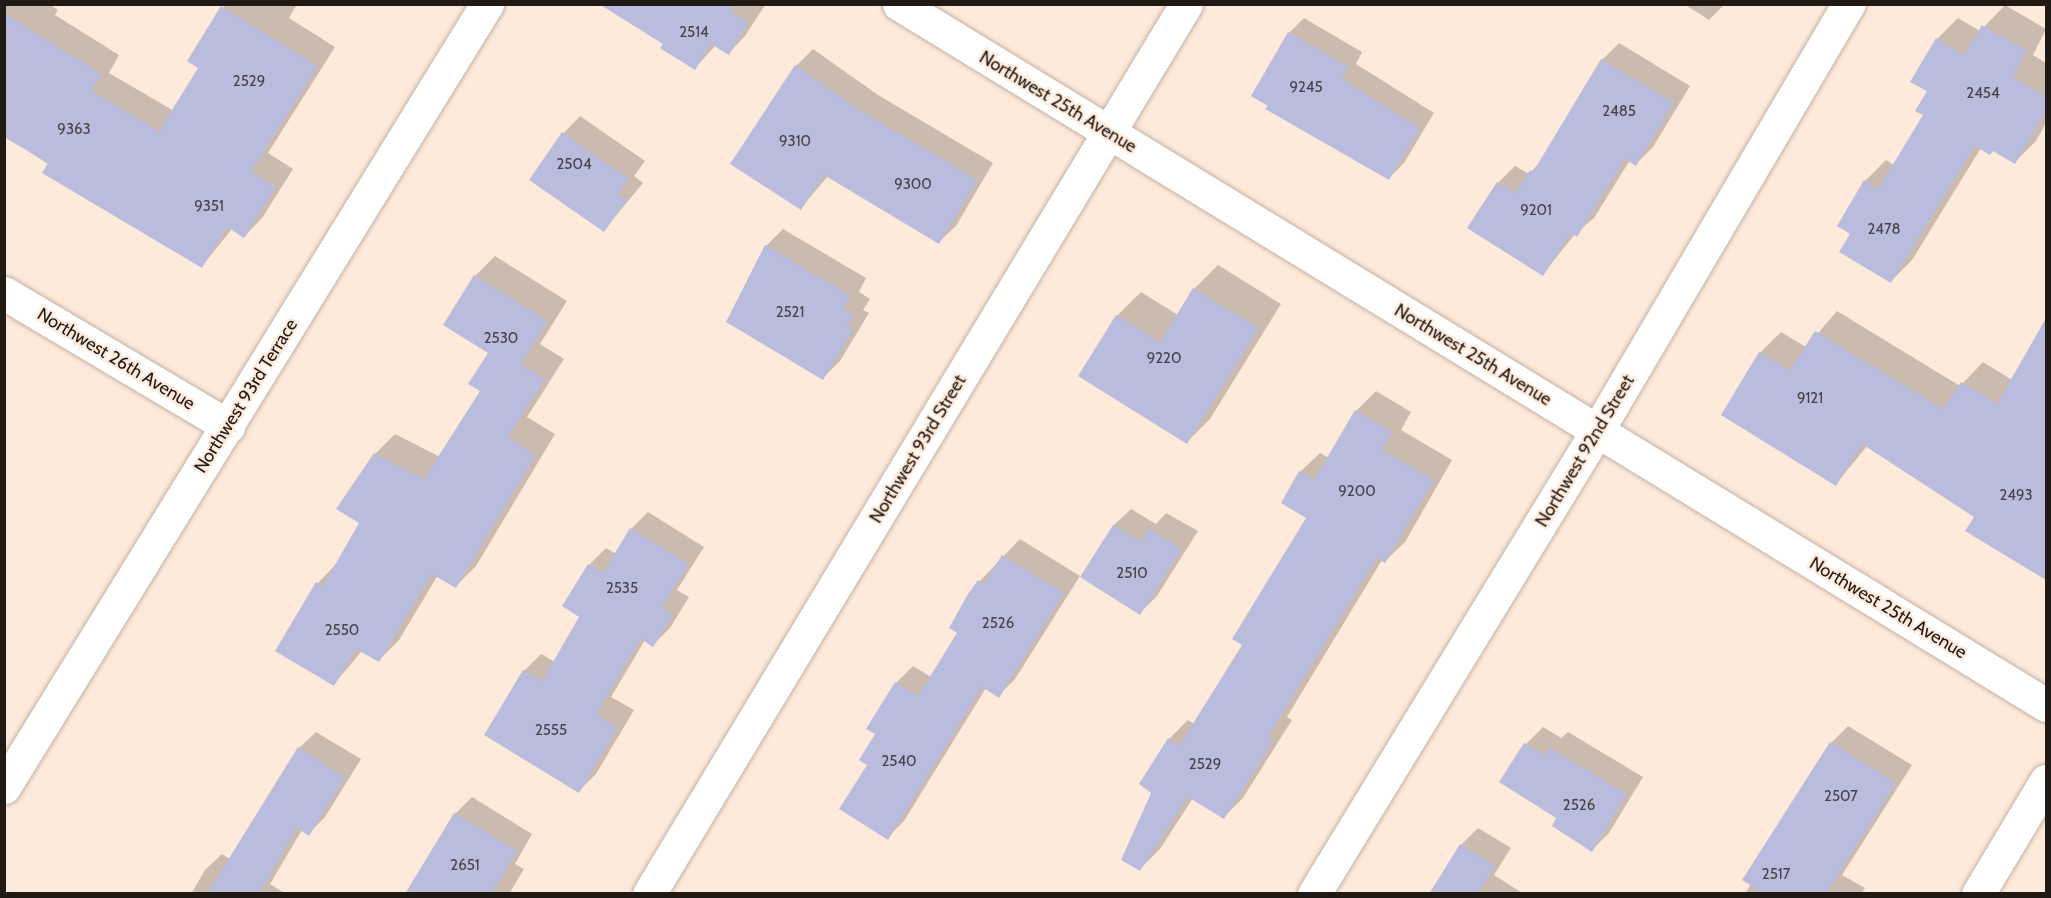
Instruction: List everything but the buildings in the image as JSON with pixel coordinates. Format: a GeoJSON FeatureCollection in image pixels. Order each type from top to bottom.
{"type":"FeatureCollection","features":[{"type":"Feature","properties":{"kind":"street","name":"Northwest 93rd Terrace"},"geometry":{"type":"LineString","coordinates":[[4,787],[487,4]]}},
{"type":"Feature","properties":{"kind":"street","name":"Northwest 25th Avenue"},"geometry":{"type":"LineString","coordinates":[[899,4],[2046,705]]}},
{"type":"Feature","properties":{"kind":"street","name":"Northwest 93rd Street"},"geometry":{"type":"LineString","coordinates":[[649,894],[1186,4]]}},
{"type":"Feature","properties":{"kind":"street","name":"Northwest 92nd Street"},"geometry":{"type":"LineString","coordinates":[[1314,894],[1597,431],[1849,4]]}},
{"type":"Feature","properties":{"kind":"street","name":"Northwest 26th Avenue"},"geometry":{"type":"LineString","coordinates":[[4,292],[228,426]]}},
{"type":"Feature","properties":{"kind":"street"},"geometry":{"type":"LineString","coordinates":[[1978,894],[2046,781]]}}]}
